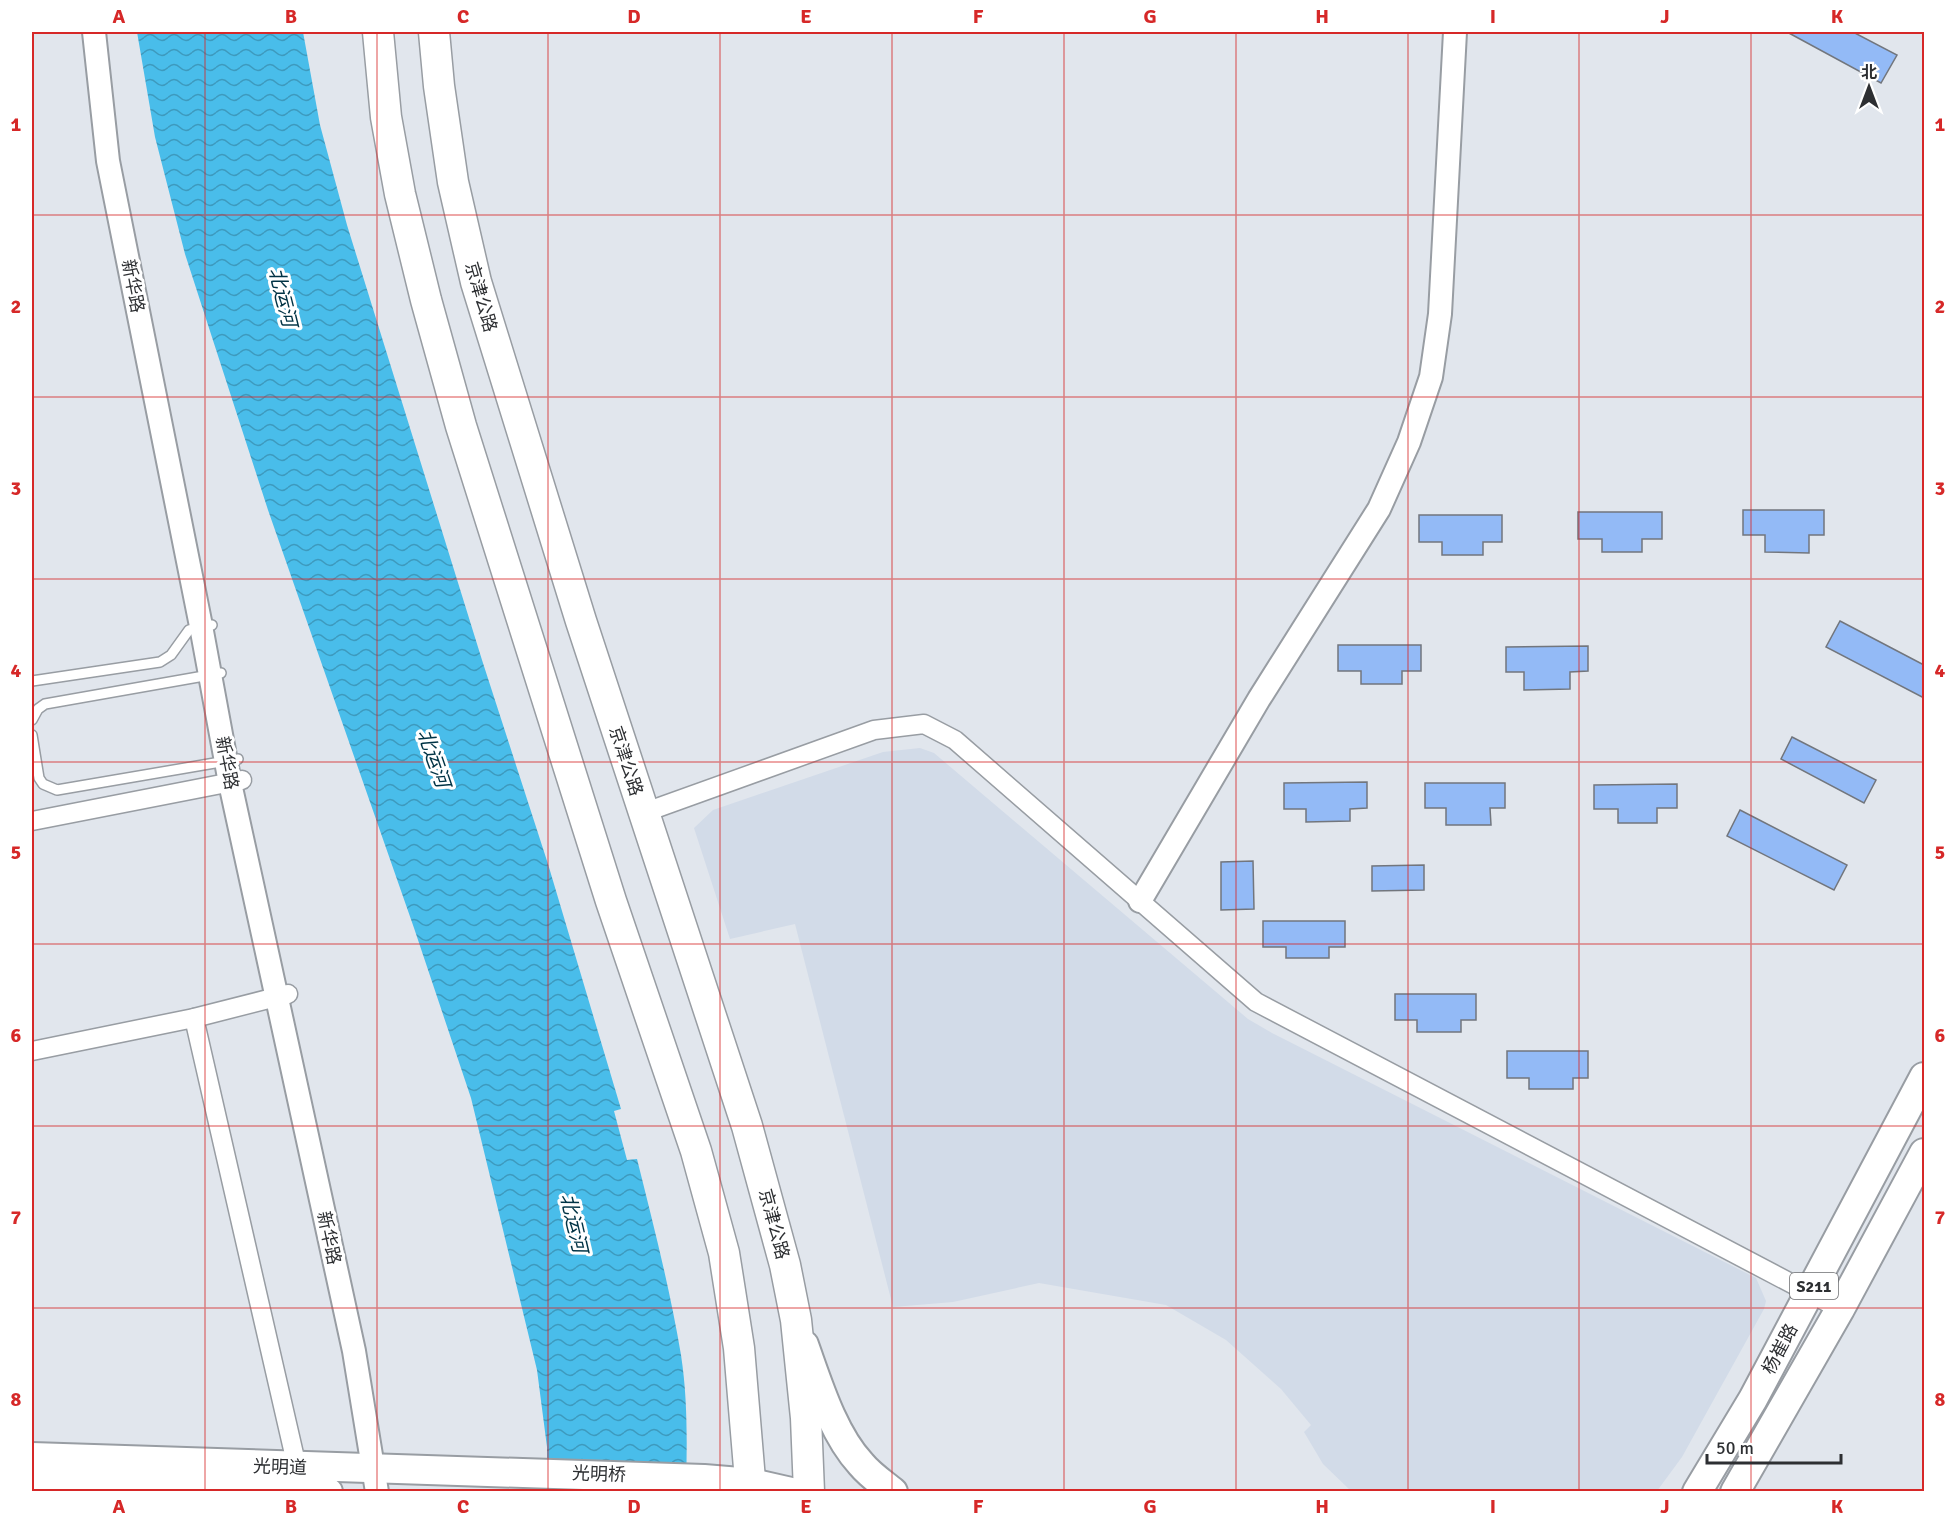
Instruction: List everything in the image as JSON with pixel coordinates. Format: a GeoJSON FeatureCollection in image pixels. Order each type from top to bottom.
{"type":"FeatureCollection","features":[{"type":"Feature","properties":{"kind":"highway"},"geometry":{"type":"LineString","coordinates":[[378,32],[386,117],[400,194],[426,300],[455,403],[526,637],[607,890],[696,1151],[724,1253],[739,1348],[752,1487]]}},
{"type":"Feature","properties":{"kind":"highway","name":"京津公路"},"geometry":{"type":"LineString","coordinates":[[434,32],[438,86],[453,182],[476,282],[643,813],[747,1126],[785,1265],[796,1320],[806,1418],[809,1491]]}},
{"type":"Feature","properties":{"kind":"main road","name":"杨崔路"},"geometry":{"type":"LineString","coordinates":[[1697,1491],[1753,1400],[1924,1077]]}},
{"type":"Feature","properties":{"kind":"main road","name":"杨崔路"},"geometry":{"type":"LineString","coordinates":[[1735,1491],[1840,1309],[1924,1153]]}},
{"type":"Feature","properties":{"kind":"main road"},"geometry":{"type":"LineString","coordinates":[[796,1320],[813,1370],[845,1442],[866,1470],[893,1491]]}},
{"type":"Feature","properties":{"kind":"main road","name":"光明道"},"geometry":{"type":"LineString","coordinates":[[59,1475],[297,1467],[381,1480],[529,1472]]}},
{"type":"Feature","properties":{"kind":"main road","name":"光明桥"},"geometry":{"type":"LineString","coordinates":[[529,1472],[704,1479],[752,1487]]}},
{"type":"Feature","properties":{"kind":"main road","name":"光明道"},"geometry":{"type":"LineString","coordinates":[[59,1475],[328,1491]]}},
{"type":"Feature","properties":{"kind":"main road"},"geometry":{"type":"LineString","coordinates":[[752,1487],[791,1491]]}},
{"type":"Feature","properties":{"kind":"street","name":"新华路"},"geometry":{"type":"LineString","coordinates":[[94,32],[108,161],[207,626]]}},
{"type":"Feature","properties":{"kind":"street","name":"新华路"},"geometry":{"type":"LineString","coordinates":[[108,32],[124,178],[234,771],[381,1480]]}},
{"type":"Feature","properties":{"kind":"street"},"geometry":{"type":"LineString","coordinates":[[1140,901],[1259,699],[1379,509],[1409,442],[1431,377],[1440,314],[1455,32]]}},
{"type":"Feature","properties":{"kind":"street"},"geometry":{"type":"LineString","coordinates":[[643,813],[874,730],[924,724],[955,740],[1256,1002],[1840,1309]]}},
{"type":"Feature","properties":{"kind":"street"},"geometry":{"type":"LineString","coordinates":[[32,821],[234,771]]}},
{"type":"Feature","properties":{"kind":"street"},"geometry":{"type":"LineString","coordinates":[[32,1051],[194,1018],[282,996]]}},
{"type":"Feature","properties":{"kind":"street"},"geometry":{"type":"LineString","coordinates":[[194,1018],[297,1467]]}},
{"type":"Feature","properties":{"kind":"lane"},"geometry":{"type":"LineString","coordinates":[[32,681],[160,662],[171,656],[189,630],[207,626]]}},
{"type":"Feature","properties":{"kind":"lane"},"geometry":{"type":"LineString","coordinates":[[32,720],[38,709],[45,704],[216,674]]}},
{"type":"Feature","properties":{"kind":"lane"},"geometry":{"type":"LineString","coordinates":[[32,735],[39,778],[43,784],[57,790],[234,771]]}},
{"type":"Feature","properties":{"kind":"shaded area"},"geometry":{"type":"Polygon","coordinates":[[[920,748],[934,753],[1248,1019],[1756,1278],[1766,1301],[1764,1309],[1682,1457],[1657,1491],[1351,1491],[1323,1464],[1304,1432],[1311,1425],[1281,1389],[1226,1340],[1166,1305],[1039,1283],[953,1302],[893,1307],[795,924],[730,939],[694,828],[713,810],[883,752],[920,748]]]}},
{"type":"Feature","properties":{"kind":"water","name":"北运河"},"geometry":{"type":"Polygon","coordinates":[[[137,32],[303,32],[320,125],[347,225],[548,864],[621,1109],[614,1111],[627,1160],[637,1159],[681,1355],[686,1406],[686,1491],[547,1491],[547,1447],[537,1370],[471,1098],[268,510],[185,254],[155,137],[137,32]]]}},
{"type":"Feature","properties":{"kind":"building"},"geometry":{"type":"Polygon","coordinates":[[[1787,32],[1853,32],[1897,55],[1881,83],[1787,32]]]}},
{"type":"Feature","properties":{"kind":"building"},"geometry":{"type":"Polygon","coordinates":[[[1743,510],[1824,510],[1824,535],[1809,535],[1809,553],[1765,552],[1765,535],[1743,535],[1743,510]]]}},
{"type":"Feature","properties":{"kind":"building"},"geometry":{"type":"Polygon","coordinates":[[[1578,512],[1662,512],[1662,539],[1642,539],[1642,552],[1602,552],[1602,539],[1578,539],[1578,512]]]}},
{"type":"Feature","properties":{"kind":"building"},"geometry":{"type":"Polygon","coordinates":[[[1419,515],[1502,515],[1502,542],[1483,542],[1483,555],[1442,555],[1442,542],[1419,542],[1419,515]]]}},
{"type":"Feature","properties":{"kind":"building"},"geometry":{"type":"Polygon","coordinates":[[[1840,621],[1924,665],[1924,698],[1826,647],[1840,621]]]}},
{"type":"Feature","properties":{"kind":"building"},"geometry":{"type":"Polygon","coordinates":[[[1338,645],[1421,645],[1421,671],[1402,671],[1402,684],[1361,684],[1361,671],[1338,671],[1338,645]]]}},
{"type":"Feature","properties":{"kind":"building"},"geometry":{"type":"Polygon","coordinates":[[[1588,646],[1588,671],[1570,672],[1570,689],[1524,690],[1524,672],[1506,672],[1506,647],[1588,646]]]}},
{"type":"Feature","properties":{"kind":"building"},"geometry":{"type":"Polygon","coordinates":[[[1792,737],[1876,780],[1864,803],[1781,759],[1792,737]]]}},
{"type":"Feature","properties":{"kind":"building"},"geometry":{"type":"Polygon","coordinates":[[[1367,782],[1367,808],[1350,809],[1350,821],[1306,822],[1306,809],[1284,809],[1284,783],[1367,782]]]}},
{"type":"Feature","properties":{"kind":"building"},"geometry":{"type":"Polygon","coordinates":[[[1425,783],[1505,783],[1505,808],[1490,808],[1491,825],[1446,825],[1446,808],[1425,808],[1425,783]]]}},
{"type":"Feature","properties":{"kind":"building"},"geometry":{"type":"Polygon","coordinates":[[[1677,784],[1677,808],[1657,808],[1657,823],[1618,823],[1618,809],[1594,809],[1594,785],[1677,784]]]}},
{"type":"Feature","properties":{"kind":"building"},"geometry":{"type":"Polygon","coordinates":[[[1740,810],[1847,865],[1834,890],[1727,836],[1740,810]]]}},
{"type":"Feature","properties":{"kind":"building"},"geometry":{"type":"Polygon","coordinates":[[[1253,861],[1254,909],[1221,910],[1221,862],[1253,861]]]}},
{"type":"Feature","properties":{"kind":"building"},"geometry":{"type":"Polygon","coordinates":[[[1424,865],[1424,890],[1372,891],[1372,866],[1424,865]]]}},
{"type":"Feature","properties":{"kind":"building"},"geometry":{"type":"Polygon","coordinates":[[[1263,921],[1345,921],[1345,947],[1329,947],[1329,958],[1286,958],[1286,947],[1263,947],[1263,921]]]}},
{"type":"Feature","properties":{"kind":"building"},"geometry":{"type":"Polygon","coordinates":[[[1395,994],[1476,994],[1476,1020],[1461,1020],[1461,1032],[1417,1032],[1417,1020],[1395,1020],[1395,994]]]}},
{"type":"Feature","properties":{"kind":"building"},"geometry":{"type":"Polygon","coordinates":[[[1507,1051],[1588,1051],[1588,1078],[1573,1078],[1573,1089],[1529,1089],[1529,1078],[1507,1078],[1507,1051]]]}}]}
